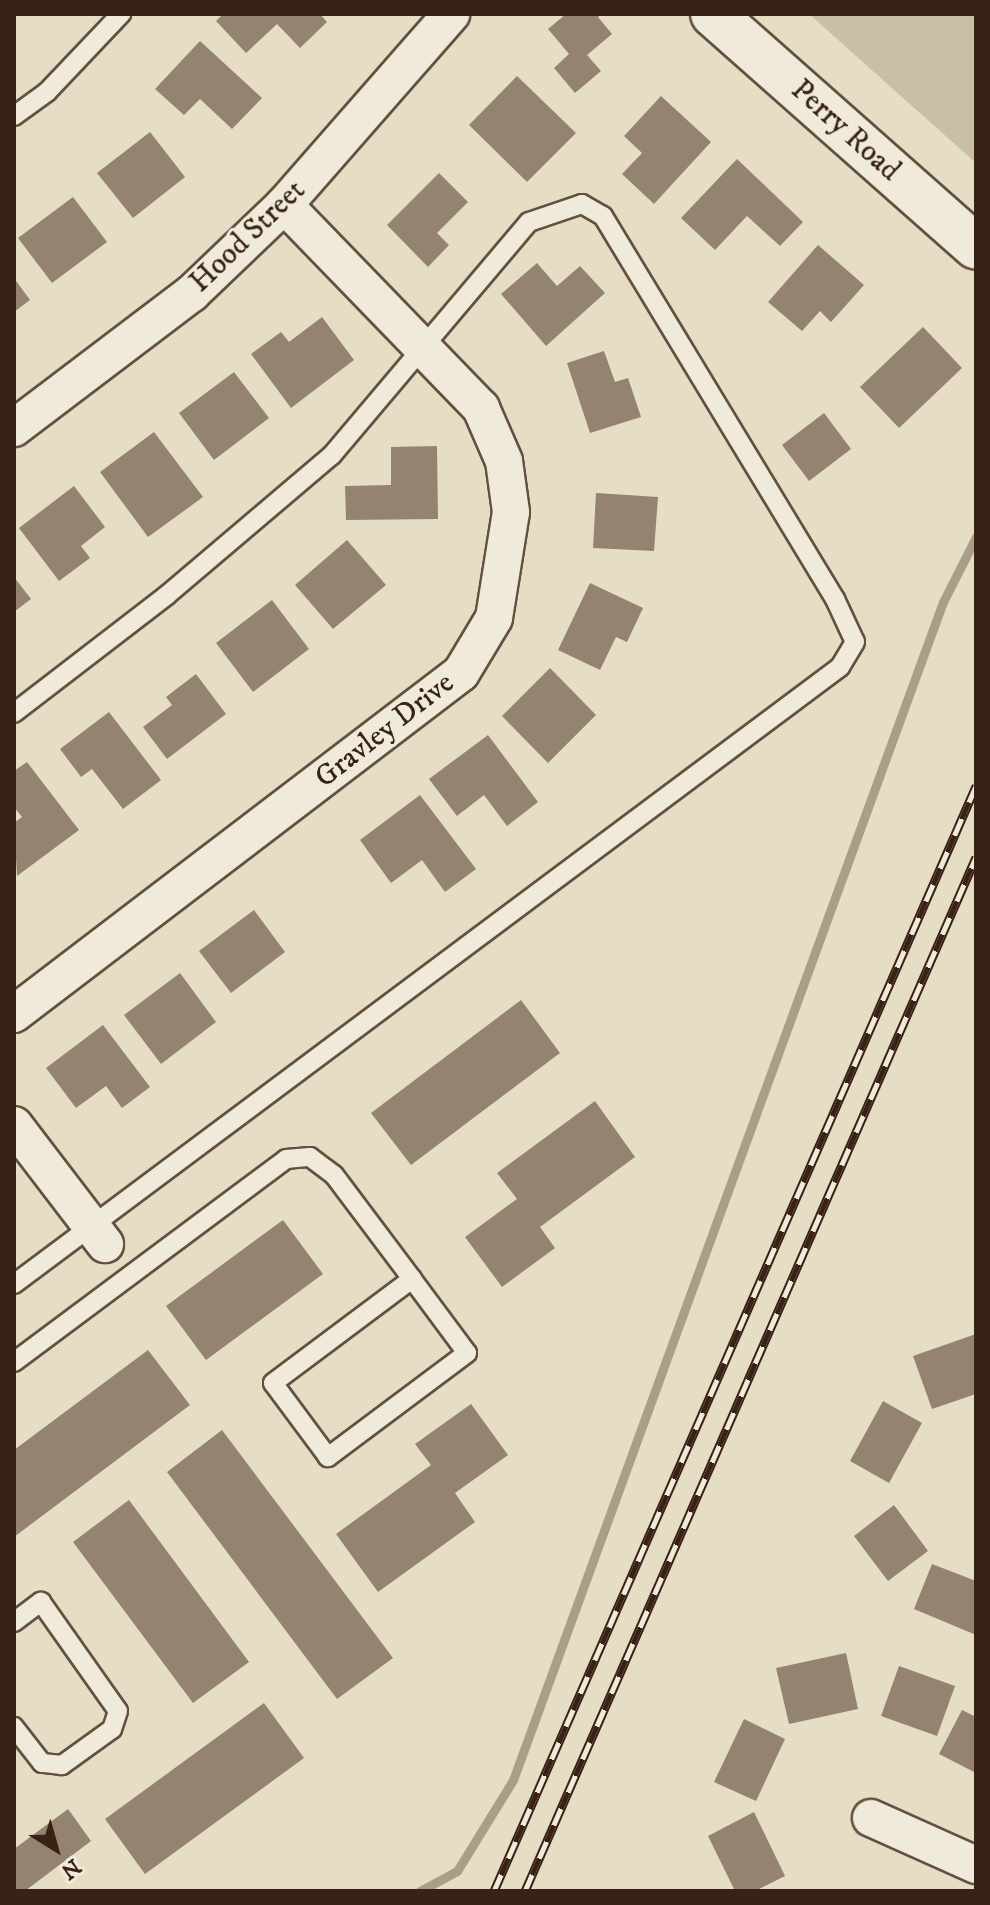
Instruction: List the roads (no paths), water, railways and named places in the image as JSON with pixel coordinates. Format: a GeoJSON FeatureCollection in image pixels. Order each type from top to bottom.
{"type":"FeatureCollection","features":[{"type":"Feature","properties":{"kind":"street","name":"Hood Street"},"geometry":{"type":"LineString","coordinates":[[14,428],[192,293],[284,205],[451,14]]}},
{"type":"Feature","properties":{"kind":"street","name":"Perry Road"},"geometry":{"type":"LineString","coordinates":[[713,14],[976,247]]}},
{"type":"Feature","properties":{"kind":"street","name":"Gravley Drive"},"geometry":{"type":"LineString","coordinates":[[14,1014],[461,673],[494,618],[507,560],[511,512],[504,461],[481,408],[284,205]]}},
{"type":"Feature","properties":{"kind":"street"},"geometry":{"type":"LineString","coordinates":[[14,1125],[98,1235]]}},
{"type":"Feature","properties":{"kind":"street"},"geometry":{"type":"LineString","coordinates":[[871,1818],[976,1865]]}},
{"type":"Feature","properties":{"kind":"lane"},"geometry":{"type":"LineString","coordinates":[[14,116],[47,92],[121,14]]}},
{"type":"Feature","properties":{"kind":"lane"},"geometry":{"type":"LineString","coordinates":[[14,713],[167,595],[332,455],[529,222],[582,204],[603,216],[835,599],[855,642],[840,667],[98,1235],[14,1284]]}},
{"type":"Feature","properties":{"kind":"lane"},"geometry":{"type":"LineString","coordinates":[[14,1362],[286,1159],[310,1157],[334,1175],[412,1279],[467,1353],[328,1457],[273,1383],[412,1279]]}},
{"type":"Feature","properties":{"kind":"lane"},"geometry":{"type":"LineString","coordinates":[[98,1235],[130,1275]]}},
{"type":"Feature","properties":{"kind":"lane"},"geometry":{"type":"LineString","coordinates":[[14,1622],[41,1602],[118,1711],[112,1729],[62,1765],[42,1763],[14,1727]]}},
{"type":"Feature","properties":{"kind":"waterway"},"geometry":{"type":"LineString","coordinates":[[420,1891],[457,1871],[513,1780],[943,602],[976,537]]}},
{"type":"Feature","properties":{"kind":"railway"},"geometry":{"type":"LineString","coordinates":[[494,1891],[976,786]]}},
{"type":"Feature","properties":{"kind":"railway"},"geometry":{"type":"LineString","coordinates":[[525,1891],[976,857]]}}]}
